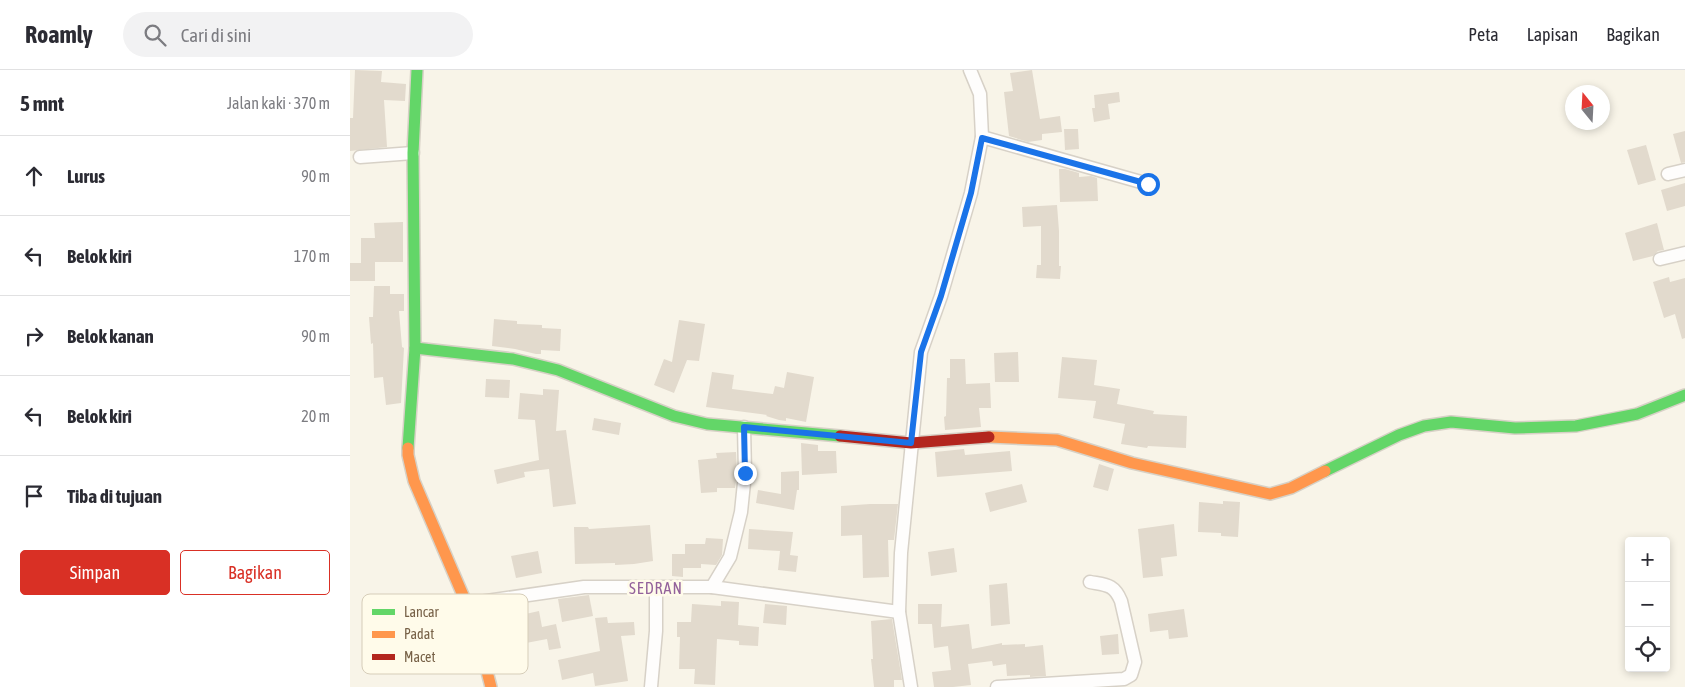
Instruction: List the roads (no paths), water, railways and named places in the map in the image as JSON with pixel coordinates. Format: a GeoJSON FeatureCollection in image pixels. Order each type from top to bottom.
{"type":"FeatureCollection","features":[{"type":"Feature","properties":{"kind":"street"},"geometry":{"type":"LineString","coordinates":[[417,70],[413,153],[415,348],[408,454],[414,481],[462,594]]}},
{"type":"Feature","properties":{"kind":"street"},"geometry":{"type":"LineString","coordinates":[[911,687],[899,612],[901,553],[911,443],[921,352],[941,296],[968,202],[982,138],[980,94],[970,70]]}},
{"type":"Feature","properties":{"kind":"street"},"geometry":{"type":"LineString","coordinates":[[982,138],[1148,184]]}},
{"type":"Feature","properties":{"kind":"street"},"geometry":{"type":"LineString","coordinates":[[360,157],[413,153]]}},
{"type":"Feature","properties":{"kind":"street"},"geometry":{"type":"LineString","coordinates":[[1668,174],[1685,170]]}},
{"type":"Feature","properties":{"kind":"street"},"geometry":{"type":"LineString","coordinates":[[1660,259],[1685,253]]}},
{"type":"Feature","properties":{"kind":"street"},"geometry":{"type":"LineString","coordinates":[[415,348],[522,361],[558,370],[674,416],[707,424],[911,443],[998,436],[1057,440],[1132,464],[1270,494],[1291,488],[1399,435],[1424,426],[1451,422],[1515,428],[1576,426],[1637,414],[1685,395]]}},
{"type":"Feature","properties":{"kind":"street"},"geometry":{"type":"LineString","coordinates":[[712,587],[730,557],[741,512],[745,473],[744,427]]}},
{"type":"Feature","properties":{"kind":"street"},"geometry":{"type":"LineString","coordinates":[[997,687],[1124,679],[1131,675],[1135,662],[1118,593],[1111,587],[1090,582]]}},
{"type":"Feature","properties":{"kind":"street"},"geometry":{"type":"LineString","coordinates":[[528,596],[584,588],[712,587],[899,612]]}},
{"type":"Feature","properties":{"kind":"street"},"geometry":{"type":"LineString","coordinates":[[651,687],[656,631],[656,588]]}},
{"type":"Feature","properties":{"kind":"street"},"geometry":{"type":"LineString","coordinates":[[488,674],[491,687]]}},
{"type":"Feature","properties":{"kind":"district","name":"SEDRAN"},"geometry":{"type":"Point","coordinates":[656,588]}}]}
